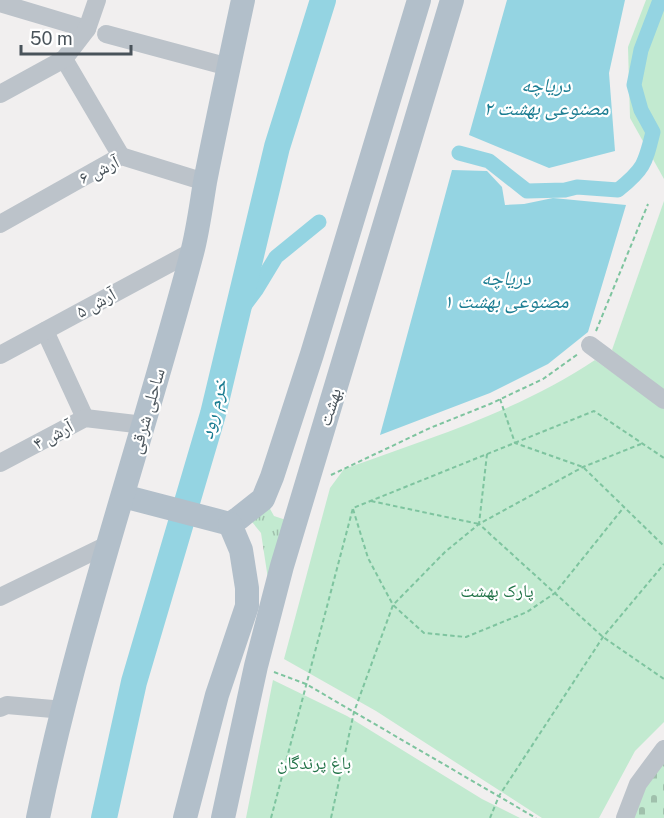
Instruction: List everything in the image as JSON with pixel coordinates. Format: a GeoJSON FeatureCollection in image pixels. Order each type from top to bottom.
{"type":"FeatureCollection","features":[{"type":"Feature","properties":{"kind":"main road","name":"ساحلی شرقی"},"geometry":{"type":"LineString","coordinates":[[38,818],[98,575],[144,425],[193,250],[243,0]]}},
{"type":"Feature","properties":{"kind":"main road","name":"بهشت"},"geometry":{"type":"LineString","coordinates":[[230,524],[263,499],[272,477],[312,354],[419,0]]}},
{"type":"Feature","properties":{"kind":"main road","name":"بهشت"},"geometry":{"type":"LineString","coordinates":[[223,818],[256,666],[282,566],[452,0]]}},
{"type":"Feature","properties":{"kind":"main road"},"geometry":{"type":"LineString","coordinates":[[272,477],[272,488],[275,495],[280,498],[293,499],[306,489]]}},
{"type":"Feature","properties":{"kind":"main road"},"geometry":{"type":"LineString","coordinates":[[123,496],[230,524],[241,550],[256,666]]}},
{"type":"Feature","properties":{"kind":"main road"},"geometry":{"type":"LineString","coordinates":[[185,818],[217,695],[247,606]]}},
{"type":"Feature","properties":{"kind":"street"},"geometry":{"type":"LineString","coordinates":[[0,94],[64,59],[87,29],[97,0]]}},
{"type":"Feature","properties":{"kind":"street"},"geometry":{"type":"LineString","coordinates":[[0,3],[87,29]]}},
{"type":"Feature","properties":{"kind":"street"},"geometry":{"type":"LineString","coordinates":[[106,34],[229,67]]}},
{"type":"Feature","properties":{"kind":"street"},"geometry":{"type":"LineString","coordinates":[[64,59],[121,156]]}},
{"type":"Feature","properties":{"kind":"street","name":"آرش ۶"},"geometry":{"type":"LineString","coordinates":[[0,224],[121,156],[205,182]]}},
{"type":"Feature","properties":{"kind":"street","name":"آرش ۵"},"geometry":{"type":"LineString","coordinates":[[0,355],[193,250]]}},
{"type":"Feature","properties":{"kind":"street"},"geometry":{"type":"LineString","coordinates":[[45,331],[85,418]]}},
{"type":"Feature","properties":{"kind":"street"},"geometry":{"type":"LineString","coordinates":[[590,345],[664,399]]}},
{"type":"Feature","properties":{"kind":"street","name":"آرش ۴"},"geometry":{"type":"LineString","coordinates":[[0,463],[85,418],[144,425]]}},
{"type":"Feature","properties":{"kind":"street"},"geometry":{"type":"LineString","coordinates":[[0,597],[109,544]]}},
{"type":"Feature","properties":{"kind":"street"},"geometry":{"type":"LineString","coordinates":[[2,702],[63,710]]}},
{"type":"Feature","properties":{"kind":"street"},"geometry":{"type":"LineString","coordinates":[[625,818],[638,784],[664,748]]}},
{"type":"Feature","properties":{"kind":"path"},"geometry":{"type":"LineString","coordinates":[[306,489],[430,428],[543,379],[590,345],[648,204]]}},
{"type":"Feature","properties":{"kind":"path"},"geometry":{"type":"LineString","coordinates":[[500,399],[515,443]]}},
{"type":"Feature","properties":{"kind":"path"},"geometry":{"type":"LineString","coordinates":[[353,508],[594,411],[664,458]]}},
{"type":"Feature","properties":{"kind":"path"},"geometry":{"type":"LineString","coordinates":[[515,443],[583,467],[664,546]]}},
{"type":"Feature","properties":{"kind":"path"},"geometry":{"type":"LineString","coordinates":[[331,818],[354,712],[393,605],[445,552],[479,524],[583,467],[642,443]]}},
{"type":"Feature","properties":{"kind":"path"},"geometry":{"type":"LineString","coordinates":[[479,524],[487,454]]}},
{"type":"Feature","properties":{"kind":"path"},"geometry":{"type":"LineString","coordinates":[[370,501],[479,524],[603,637],[664,679]]}},
{"type":"Feature","properties":{"kind":"path"},"geometry":{"type":"LineString","coordinates":[[353,508],[368,558],[393,605],[424,633],[466,637],[527,612],[555,593],[624,507]]}},
{"type":"Feature","properties":{"kind":"path"},"geometry":{"type":"LineString","coordinates":[[270,818],[353,508]]}},
{"type":"Feature","properties":{"kind":"path"},"geometry":{"type":"LineString","coordinates":[[490,818],[499,796],[603,637],[664,564]]}},
{"type":"Feature","properties":{"kind":"path"},"geometry":{"type":"LineString","coordinates":[[256,666],[306,684],[536,818]]}},
{"type":"Feature","properties":{"kind":"green space"},"geometry":{"type":"Polygon","coordinates":[[[646,0],[664,0],[664,179],[630,118],[628,47],[646,0]]]}},
{"type":"Feature","properties":{"kind":"green space"},"geometry":{"type":"Polygon","coordinates":[[[664,201],[664,395],[612,350],[664,201]]]}},
{"type":"Feature","properties":{"kind":"green space","name":"پارک بهشت"},"geometry":{"type":"Polygon","coordinates":[[[595,360],[664,409],[664,722],[635,751],[599,818],[542,818],[376,711],[284,659],[330,488],[344,469],[505,409],[566,378],[595,360]]]}},
{"type":"Feature","properties":{"kind":"green space"},"geometry":{"type":"Polygon","coordinates":[[[269,507],[274,516],[286,520],[268,579],[261,533],[248,517],[269,507]]]}},
{"type":"Feature","properties":{"kind":"green space","name":"باغ پرندگان"},"geometry":{"type":"Polygon","coordinates":[[[273,680],[347,716],[482,799],[520,818],[246,818],[273,680]]]}},
{"type":"Feature","properties":{"kind":"green space"},"geometry":{"type":"Polygon","coordinates":[[[664,748],[664,818],[627,818],[664,748]]]}},
{"type":"Feature","properties":{"kind":"water","name":"دریاچه مصنوعی بهشت ۲"},"geometry":{"type":"Polygon","coordinates":[[[507,0],[625,0],[609,73],[615,151],[549,168],[469,135],[507,0]]]}},
{"type":"Feature","properties":{"kind":"water","name":"دریاچه مصنوعی بهشت ۱"},"geometry":{"type":"Polygon","coordinates":[[[452,170],[487,171],[502,187],[505,205],[553,198],[626,205],[588,332],[548,364],[490,393],[380,435],[452,170]]]}},
{"type":"Feature","properties":{"kind":"waterway","name":"خرم رود"},"geometry":{"type":"LineString","coordinates":[[104,818],[134,682],[213,414],[277,147],[323,0]]}},
{"type":"Feature","properties":{"kind":"waterway"},"geometry":{"type":"LineString","coordinates":[[459,153],[489,161],[527,191],[565,190],[577,187],[618,190],[633,177],[642,165],[653,132],[641,110],[634,85],[641,50],[660,0]]}},
{"type":"Feature","properties":{"kind":"waterway"},"geometry":{"type":"LineString","coordinates":[[236,317],[276,257],[319,222]]}}]}
